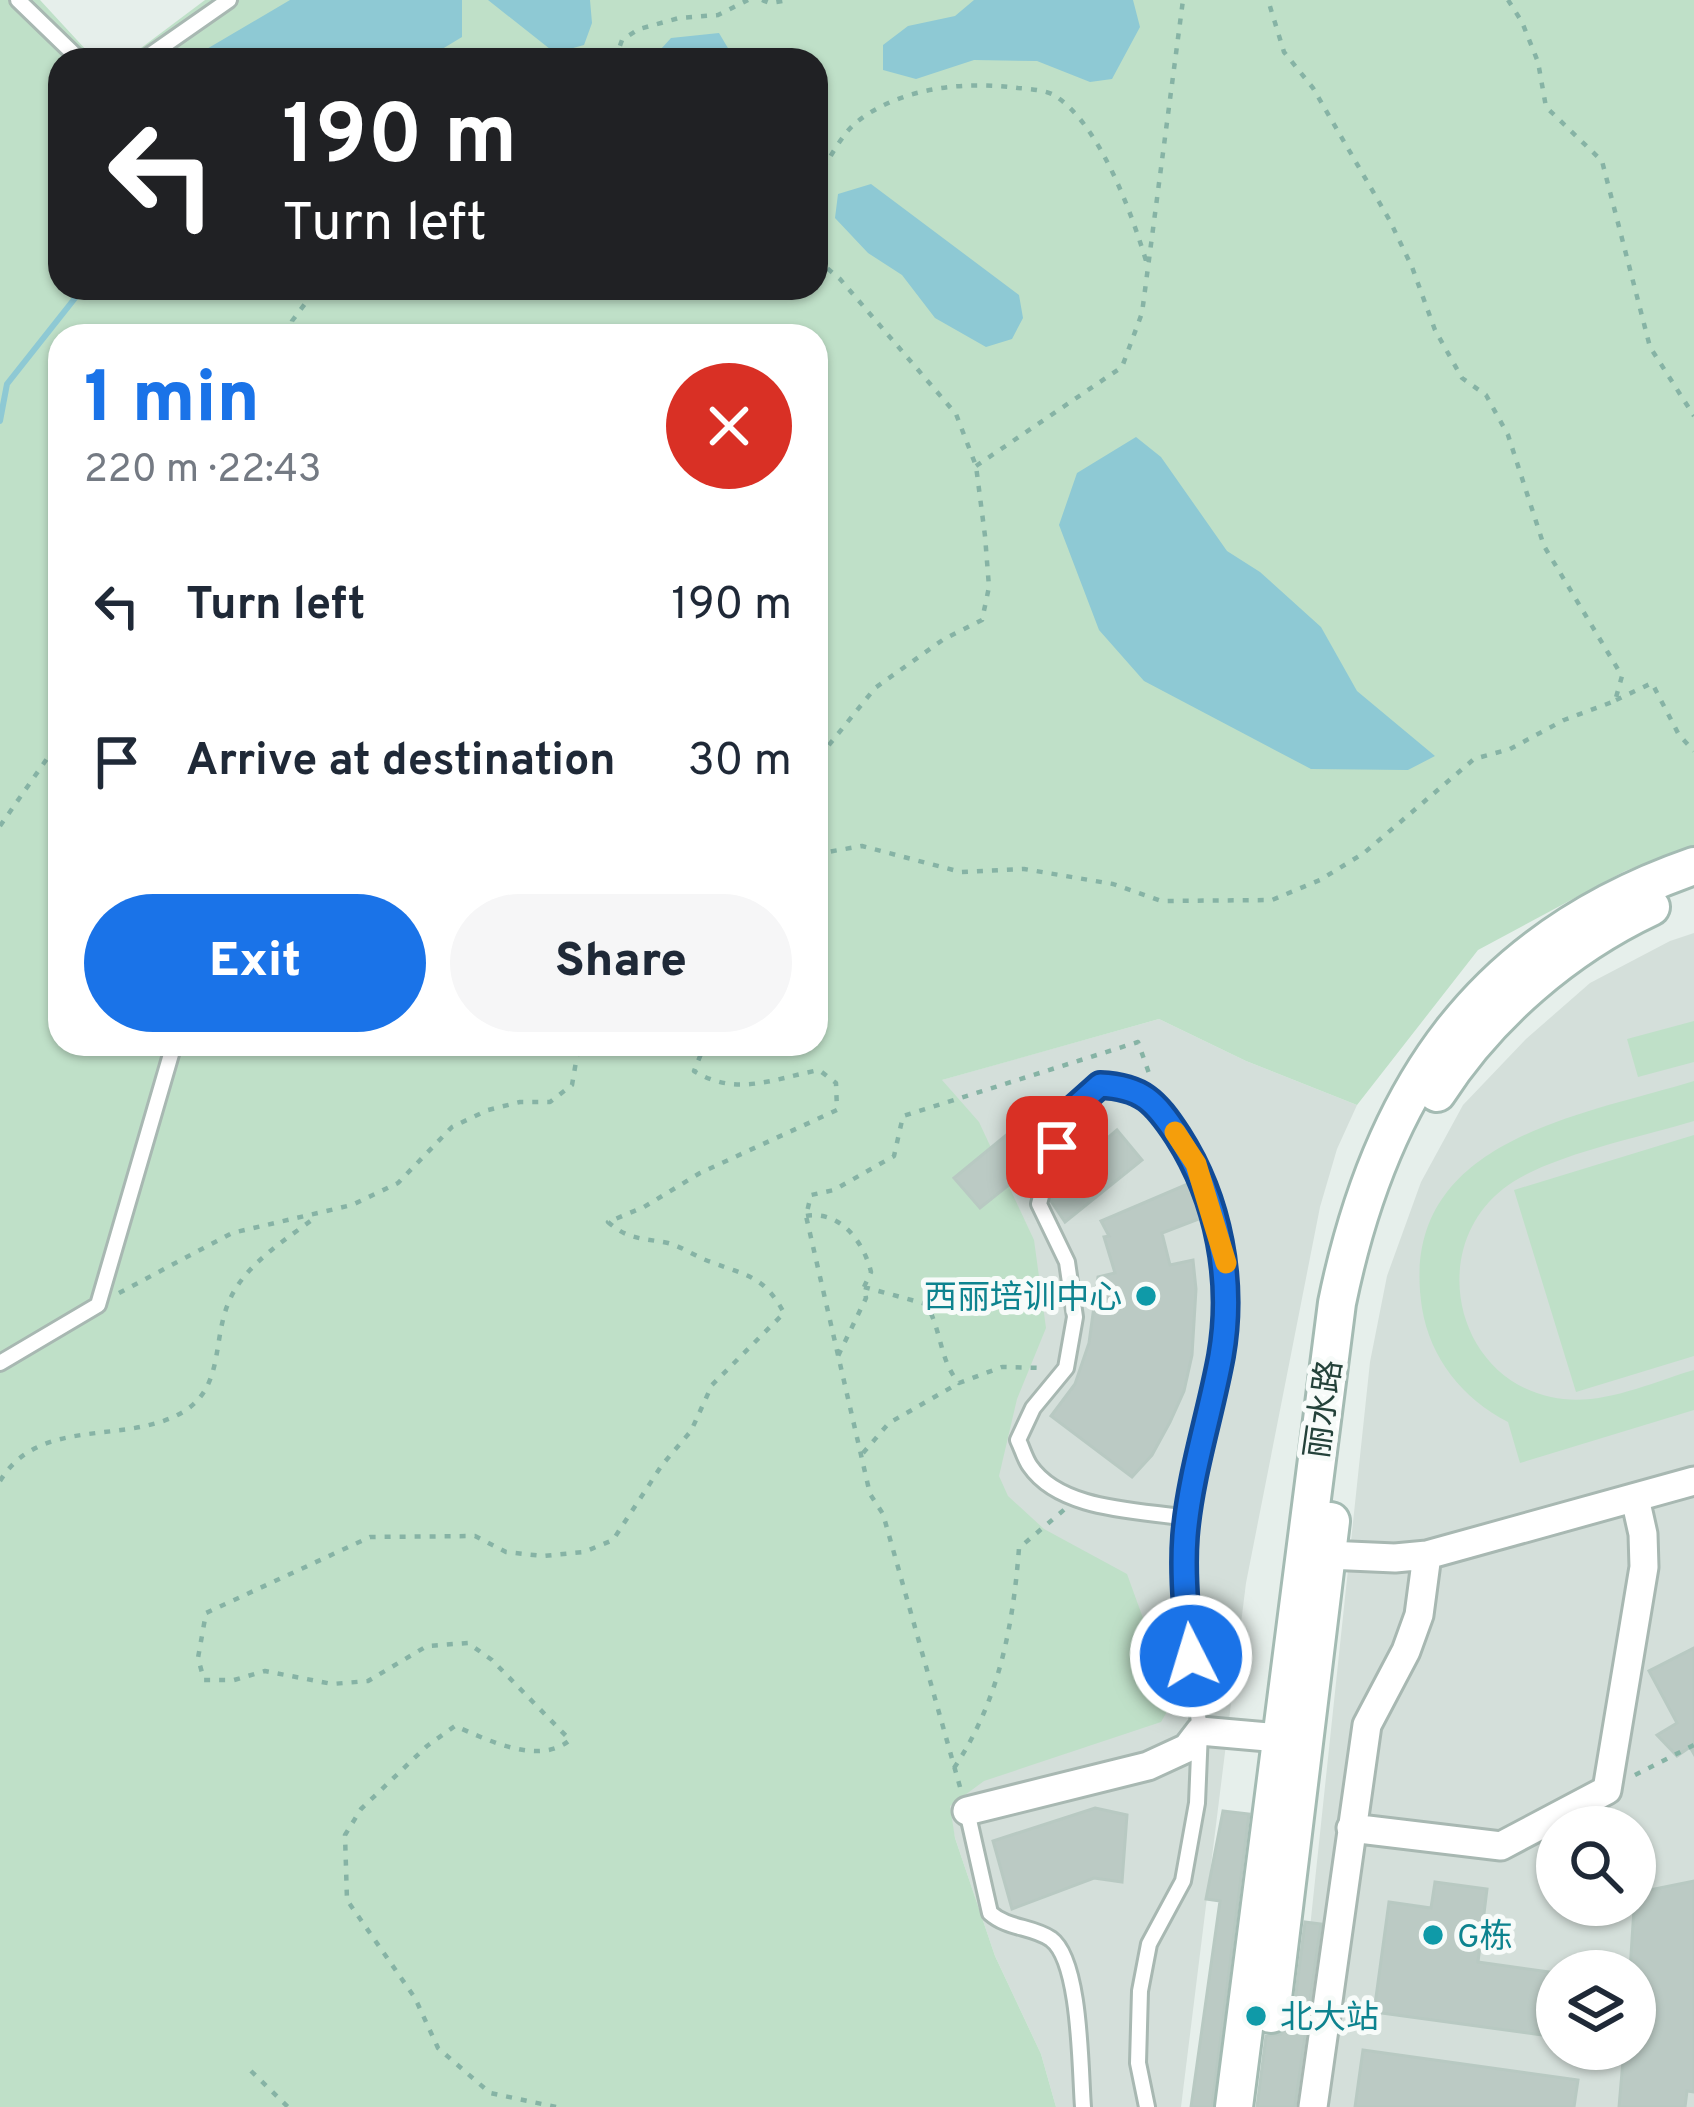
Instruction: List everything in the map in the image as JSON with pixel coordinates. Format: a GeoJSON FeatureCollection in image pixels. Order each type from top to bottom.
{"type":"FeatureCollection","features":[{"type":"Feature","properties":{"kind":"main road","name":"丽水路"},"geometry":{"type":"LineString","coordinates":[[1234,2107],[1337,1303],[1347,1254],[1377,1162],[1444,1040],[1507,972],[1596,907],[1694,866]]}},
{"type":"Feature","properties":{"kind":"main road","name":"丽水路"},"geometry":{"type":"LineString","coordinates":[[1259,2107],[1366,1272],[1391,1187],[1411,1137],[1448,1075],[1522,994],[1602,933],[1694,890]]}},
{"type":"Feature","properties":{"kind":"street"},"geometry":{"type":"LineString","coordinates":[[1327,1555],[1427,1555],[1694,1481]]}},
{"type":"Feature","properties":{"kind":"street"},"geometry":{"type":"LineString","coordinates":[[1351,1828],[1501,1846],[1607,1790],[1644,1567],[1635,1498]]}},
{"type":"Feature","properties":{"kind":"street"},"geometry":{"type":"LineString","coordinates":[[1313,2107],[1367,1725],[1406,1651],[1419,1615],[1427,1555]]}},
{"type":"Feature","properties":{"kind":"street"},"geometry":{"type":"LineString","coordinates":[[967,1811],[1148,1766],[1187,1748],[1200,1731],[1279,1738]]}},
{"type":"Feature","properties":{"kind":"lane"},"geometry":{"type":"LineString","coordinates":[[18,0],[68,48]]}},
{"type":"Feature","properties":{"kind":"lane"},"geometry":{"type":"LineString","coordinates":[[160,48],[229,0]]}},
{"type":"Feature","properties":{"kind":"lane"},"geometry":{"type":"LineString","coordinates":[[0,1363],[98,1305],[171,1056]]}},
{"type":"Feature","properties":{"kind":"lane"},"geometry":{"type":"LineString","coordinates":[[1057,1147],[1072,1110],[1100,1085],[1132,1086],[1162,1112],[1196,1164],[1226,1261],[1222,1352],[1188,1518],[1186,1618],[1200,1731],[1197,1803],[1183,1881],[1150,1944],[1140,1991],[1138,2063],[1147,2107]]}},
{"type":"Feature","properties":{"kind":"lane"},"geometry":{"type":"LineString","coordinates":[[1049,1166],[1039,1204],[1067,1262],[1075,1317],[1066,1368],[1033,1408],[1018,1440],[1030,1468],[1057,1490],[1096,1504],[1188,1518]]}},
{"type":"Feature","properties":{"kind":"lane"},"geometry":{"type":"LineString","coordinates":[[967,1811],[990,1913],[1002,1924],[1035,1931],[1056,1942],[1068,1966],[1083,2107]]}},
{"type":"Feature","properties":{"kind":"path"},"geometry":{"type":"LineString","coordinates":[[619,48],[622,40],[639,29],[718,14],[748,0]]}},
{"type":"Feature","properties":{"kind":"path"},"geometry":{"type":"LineString","coordinates":[[763,0],[788,0]]}},
{"type":"Feature","properties":{"kind":"path"},"geometry":{"type":"LineString","coordinates":[[976,466],[1122,368],[1142,313],[1183,0]]}},
{"type":"Feature","properties":{"kind":"path"},"geometry":{"type":"LineString","coordinates":[[1268,0],[1284,52],[1313,88],[1390,220],[1435,330],[1462,379],[1486,395],[1508,435],[1544,546],[1622,676],[1615,701]]}},
{"type":"Feature","properties":{"kind":"path"},"geometry":{"type":"LineString","coordinates":[[1508,0],[1538,62],[1546,107],[1602,161],[1650,346],[1694,416]]}},
{"type":"Feature","properties":{"kind":"path"},"geometry":{"type":"LineString","coordinates":[[828,164],[856,122],[928,90],[979,83],[1052,94],[1083,123],[1114,179],[1148,268]]}},
{"type":"Feature","properties":{"kind":"path"},"geometry":{"type":"LineString","coordinates":[[828,269],[956,414],[976,466],[989,586],[982,620],[944,639],[875,688],[828,746]]}},
{"type":"Feature","properties":{"kind":"path"},"geometry":{"type":"LineString","coordinates":[[828,852],[862,846],[961,872],[1024,869],[1114,884],[1161,901],[1272,900],[1320,880],[1364,853],[1474,759],[1510,749],[1652,683],[1678,735],[1694,751]]}},
{"type":"Feature","properties":{"kind":"path"},"geometry":{"type":"LineString","coordinates":[[0,826],[48,757]]}},
{"type":"Feature","properties":{"kind":"path"},"geometry":{"type":"LineString","coordinates":[[967,1811],[883,1514],[870,1494],[806,1216],[811,1195],[834,1190],[894,1156],[903,1116],[1138,1042],[1162,1112]]}},
{"type":"Feature","properties":{"kind":"path"},"geometry":{"type":"LineString","coordinates":[[98,1305],[232,1233],[352,1205],[398,1183],[452,1127],[488,1110],[520,1102],[550,1102],[572,1084],[577,1056]]}},
{"type":"Feature","properties":{"kind":"path"},"geometry":{"type":"LineString","coordinates":[[556,2107],[490,2092],[438,2048],[415,1998],[346,1900],[345,1835],[361,1809],[455,1726],[538,1752],[559,1749],[570,1740],[492,1660],[467,1643],[427,1646],[368,1681],[332,1684],[265,1671],[234,1680],[204,1680],[198,1658],[206,1613],[370,1537],[475,1536],[506,1552],[543,1556],[584,1552],[613,1540],[662,1465],[691,1431],[712,1385],[784,1313],[771,1290],[743,1271],[709,1262],[673,1244],[626,1238],[608,1222],[837,1110],[836,1083],[819,1070],[750,1084],[717,1085],[694,1071],[700,1056]]}},
{"type":"Feature","properties":{"kind":"path"},"geometry":{"type":"LineString","coordinates":[[0,1481],[10,1464],[53,1441],[145,1426],[184,1411],[211,1385],[230,1298],[260,1260],[322,1212]]}},
{"type":"Feature","properties":{"kind":"path"},"geometry":{"type":"LineString","coordinates":[[806,1216],[836,1221],[865,1245],[871,1272],[863,1287],[866,1298],[838,1356]]}},
{"type":"Feature","properties":{"kind":"path"},"geometry":{"type":"LineString","coordinates":[[863,1287],[926,1304],[940,1326],[946,1367],[959,1383]]}},
{"type":"Feature","properties":{"kind":"path"},"geometry":{"type":"LineString","coordinates":[[861,1455],[889,1423],[959,1383],[1002,1367],[1066,1368]]}},
{"type":"Feature","properties":{"kind":"path"},"geometry":{"type":"LineString","coordinates":[[954,1768],[973,1740],[996,1686],[1013,1620],[1018,1548],[1077,1497]]}},
{"type":"Feature","properties":{"kind":"path"},"geometry":{"type":"LineString","coordinates":[[1607,1790],[1694,1745]]}},
{"type":"Feature","properties":{"kind":"path"},"geometry":{"type":"LineString","coordinates":[[251,2071],[288,2107]]}},
{"type":"Feature","properties":{"kind":"shaded area"},"geometry":{"type":"Polygon","coordinates":[[[1694,933],[1694,2107],[1291,2107],[1370,1362],[1387,1276],[1421,1182],[1463,1105],[1526,1039],[1590,983],[1694,933]]]}},
{"type":"Feature","properties":{"kind":"shaded area"},"geometry":{"type":"Polygon","coordinates":[[[1159,1019],[1246,1061],[1357,1105],[1337,1149],[1320,1207],[1246,1583],[1181,2107],[1056,2107],[1041,2054],[995,1956],[955,1838],[936,1754],[938,1081],[1159,1019]]]}},
{"type":"Feature","properties":{"kind":"green space"},"geometry":{"type":"Polygon","coordinates":[[[0,0],[40,0],[84,48],[48,48],[48,300],[828,300],[828,48],[141,48],[205,0],[1694,0],[1694,846],[1625,871],[1478,950],[1357,1105],[1246,1061],[1159,1019],[942,1080],[979,1122],[1034,1240],[1046,1328],[1017,1399],[999,1476],[1008,1496],[1044,1529],[1127,1574],[1173,1701],[1161,1722],[984,1781],[950,1806],[955,1838],[995,1956],[1041,2054],[1056,2107],[0,2107],[0,0]]]}},
{"type":"Feature","properties":{"kind":"green space"},"geometry":{"type":"Polygon","coordinates":[[[1694,1021],[1694,1062],[1638,1077],[1627,1039],[1694,1021]]]}},
{"type":"Feature","properties":{"kind":"green space"},"geometry":{"type":"Polygon","coordinates":[[[1694,1081],[1694,1121],[1568,1157],[1521,1177],[1479,1214],[1465,1244],[1459,1276],[1462,1308],[1492,1364],[1518,1385],[1551,1397],[1587,1399],[1694,1370],[1694,1410],[1520,1463],[1508,1422],[1477,1402],[1451,1375],[1426,1326],[1421,1252],[1437,1207],[1466,1172],[1504,1145],[1598,1108],[1694,1081]]]}},
{"type":"Feature","properties":{"kind":"green space"},"geometry":{"type":"Polygon","coordinates":[[[1694,1135],[1694,1356],[1576,1392],[1514,1190],[1694,1135]]]}},
{"type":"Feature","properties":{"kind":"water"},"geometry":{"type":"Polygon","coordinates":[[[290,0],[462,0],[462,37],[444,48],[208,48],[290,0]]]}},
{"type":"Feature","properties":{"kind":"water"},"geometry":{"type":"Polygon","coordinates":[[[488,0],[590,0],[592,23],[584,45],[549,48],[488,0]]]}},
{"type":"Feature","properties":{"kind":"water"},"geometry":{"type":"Polygon","coordinates":[[[974,0],[1133,0],[1140,27],[1112,79],[1090,82],[1037,61],[974,60],[916,79],[883,70],[883,45],[908,26],[955,16],[974,0]]]}},
{"type":"Feature","properties":{"kind":"water"},"geometry":{"type":"Polygon","coordinates":[[[719,33],[728,48],[662,48],[671,38],[719,33]]]}},
{"type":"Feature","properties":{"kind":"water"},"geometry":{"type":"Polygon","coordinates":[[[871,184],[1019,295],[1023,318],[1012,339],[986,347],[935,318],[902,275],[868,253],[835,218],[838,194],[871,184]]]}},
{"type":"Feature","properties":{"kind":"water"},"geometry":{"type":"Polygon","coordinates":[[[1136,437],[1161,457],[1227,551],[1260,572],[1321,627],[1357,691],[1435,756],[1408,770],[1311,769],[1144,681],[1099,630],[1059,525],[1077,473],[1136,437]]]}},
{"type":"Feature","properties":{"kind":"building"},"geometry":{"type":"Polygon","coordinates":[[[1032,1114],[1049,1137],[1048,1154],[1040,1158],[1035,1176],[1030,1168],[980,1208],[954,1178],[1032,1114]]]}},
{"type":"Feature","properties":{"kind":"building"},"geometry":{"type":"Polygon","coordinates":[[[1117,1130],[1142,1160],[1065,1222],[1051,1201],[1058,1158],[1063,1156],[1076,1165],[1117,1130]]]}},
{"type":"Feature","properties":{"kind":"building","name":"西丽培训中心"},"geometry":{"type":"Polygon","coordinates":[[[1190,1183],[1201,1218],[1162,1233],[1170,1265],[1193,1260],[1192,1355],[1184,1391],[1170,1422],[1152,1455],[1132,1477],[1051,1416],[1075,1384],[1089,1343],[1098,1277],[1115,1273],[1104,1237],[1109,1236],[1101,1221],[1190,1183]]]}},
{"type":"Feature","properties":{"kind":"building"},"geometry":{"type":"Polygon","coordinates":[[[1694,1648],[1694,1754],[1690,1747],[1677,1756],[1657,1735],[1677,1723],[1649,1671],[1694,1648]]]}},
{"type":"Feature","properties":{"kind":"building"},"geometry":{"type":"Polygon","coordinates":[[[1095,1808],[1127,1815],[1122,1882],[1094,1878],[1012,1909],[993,1841],[1095,1808]]]}},
{"type":"Feature","properties":{"kind":"building"},"geometry":{"type":"Polygon","coordinates":[[[1223,1811],[1249,1814],[1212,2107],[1191,2107],[1220,1901],[1206,1899],[1223,1811]]]}},
{"type":"Feature","properties":{"kind":"building"},"geometry":{"type":"Polygon","coordinates":[[[1694,1881],[1694,2092],[1687,2091],[1685,2107],[1619,2107],[1622,2070],[1656,2070],[1656,1950],[1631,1950],[1633,1926],[1656,1926],[1656,1889],[1694,1881]]]}},
{"type":"Feature","properties":{"kind":"building","name":"G栋"},"geometry":{"type":"Polygon","coordinates":[[[1435,1882],[1487,1889],[1478,1962],[1536,1970],[1536,2034],[1374,2012],[1389,1902],[1431,1908],[1435,1882]]]}},
{"type":"Feature","properties":{"kind":"building"},"geometry":{"type":"Polygon","coordinates":[[[1305,1922],[1321,1924],[1295,2107],[1257,2107],[1266,2036],[1281,2034],[1293,2017],[1305,1922]]]}},
{"type":"Feature","properties":{"kind":"building"},"geometry":{"type":"Polygon","coordinates":[[[1363,2050],[1578,2080],[1574,2107],[1355,2107],[1363,2050]]]}},
{"type":"Feature","properties":{"kind":"waterway"},"geometry":{"type":"LineString","coordinates":[[54,324],[74,300]]}},
{"type":"Feature","properties":{"kind":"waterway"},"geometry":{"type":"LineString","coordinates":[[0,421],[7,384],[48,332]]}},
{"type":"Feature","properties":{"kind":"slow traffic"},"geometry":{"type":"LineString","coordinates":[[1175,1132],[1196,1164],[1226,1263]]}},
{"type":"Feature","properties":{"kind":"place","name":"西丽培训中心"},"geometry":{"type":"Point","coordinates":[1146,1296]}},
{"type":"Feature","properties":{"kind":"place","name":"G栋"},"geometry":{"type":"Point","coordinates":[1433,1935]}},
{"type":"Feature","properties":{"kind":"place","name":"北大站"},"geometry":{"type":"Point","coordinates":[1256,2016]}},
{"type":"Feature","properties":{"kind":"route"},"geometry":{"type":"LineString","coordinates":[[1057,1147],[1072,1110],[1100,1085],[1132,1086],[1162,1112],[1196,1164],[1226,1261],[1222,1352],[1185,1535],[1191,1656]]}}]}
